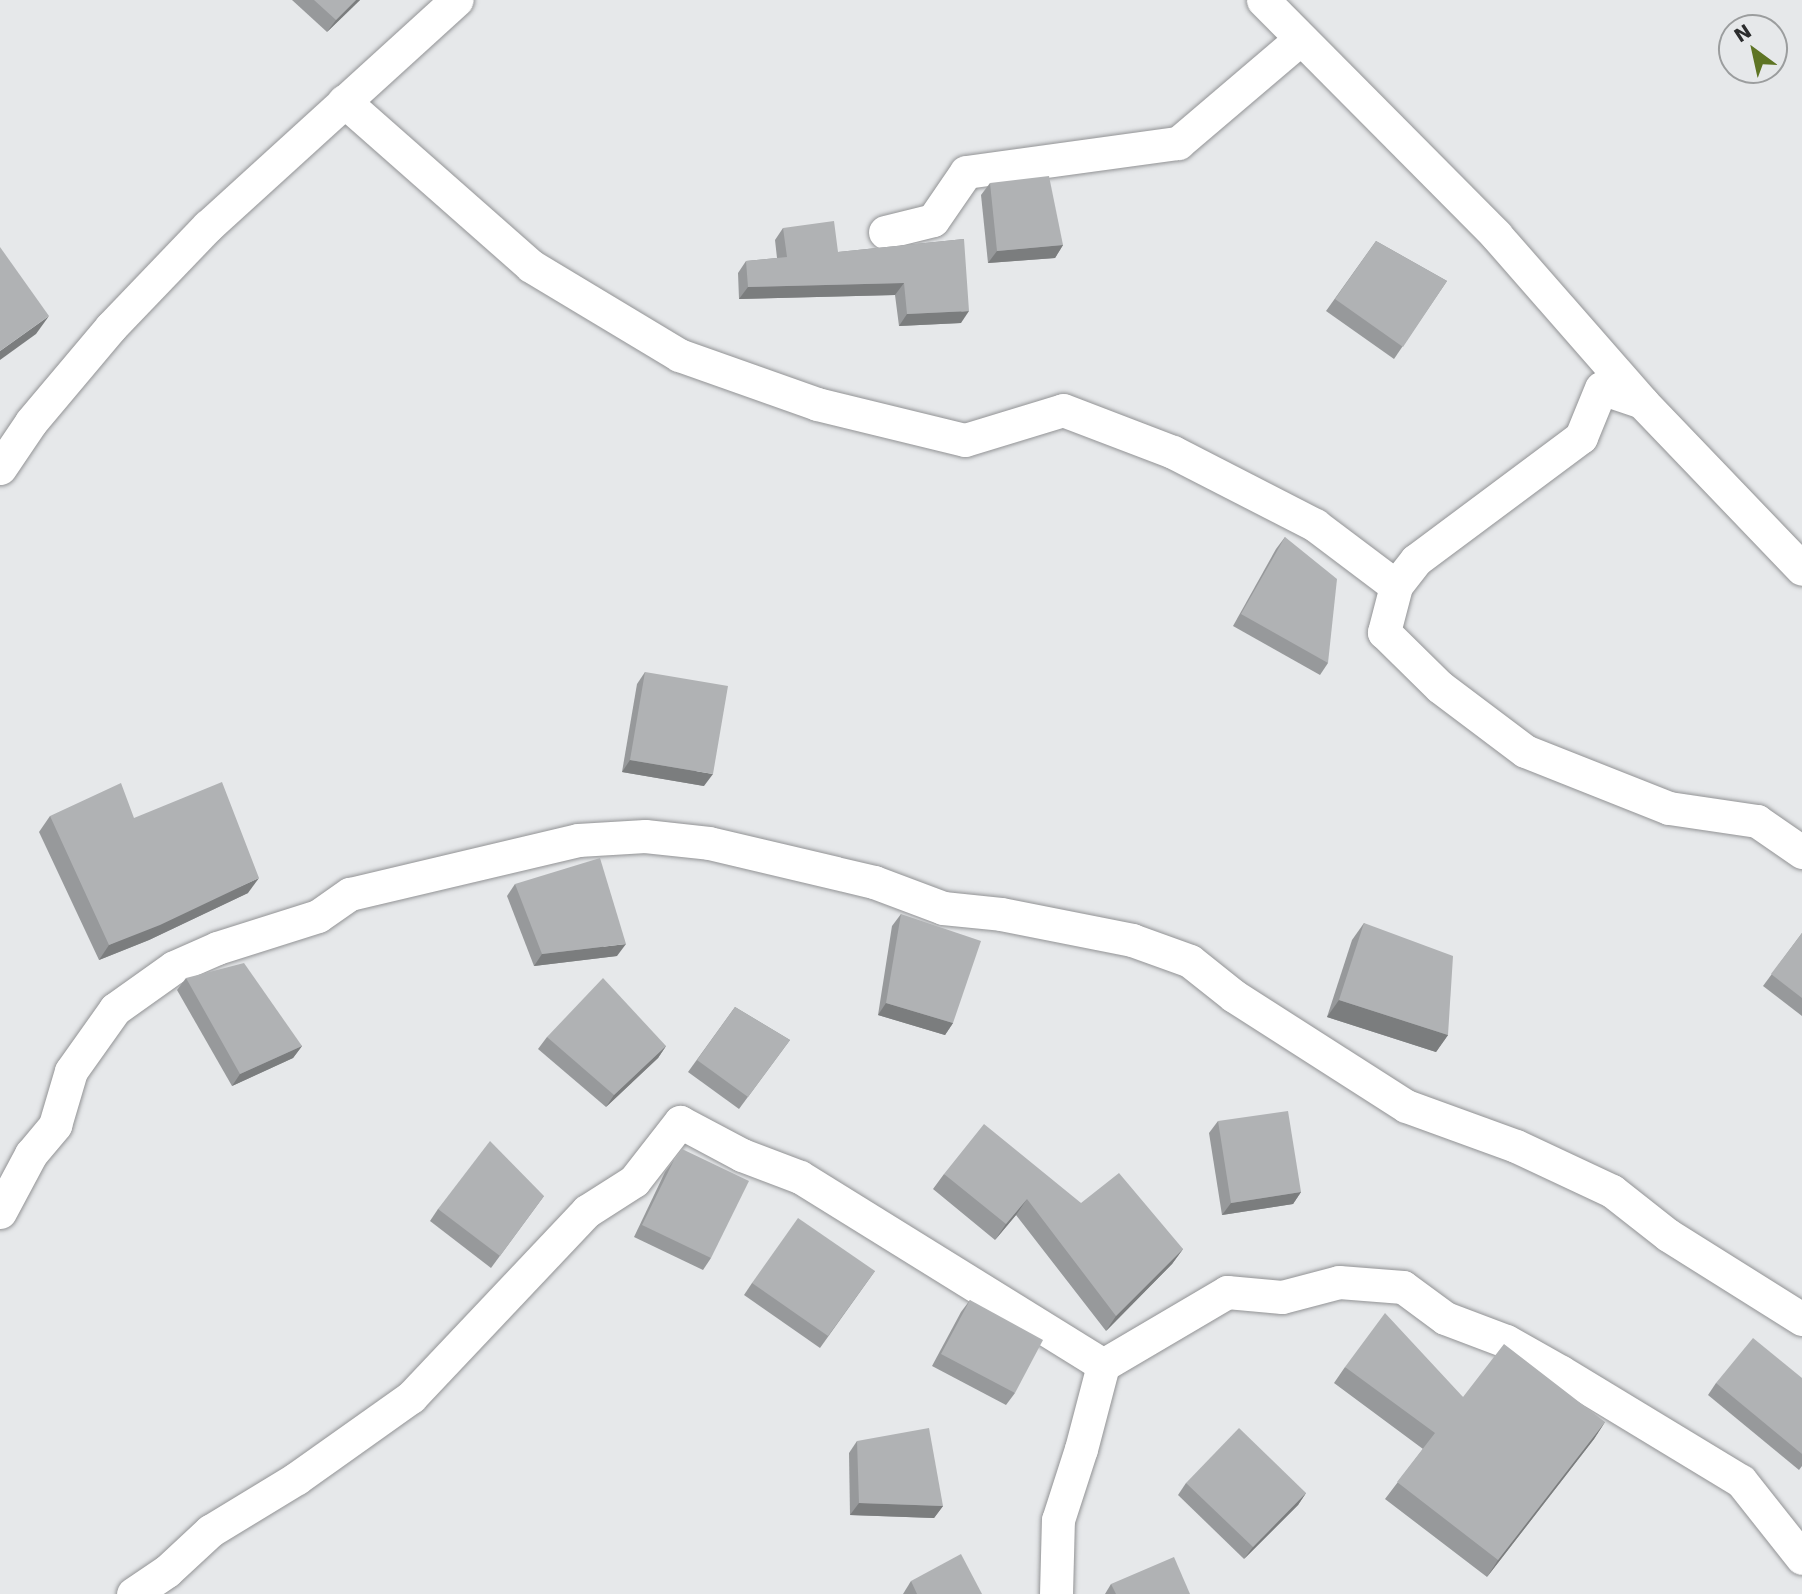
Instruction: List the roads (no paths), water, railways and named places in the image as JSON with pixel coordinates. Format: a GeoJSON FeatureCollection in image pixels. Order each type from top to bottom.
{"type":"FeatureCollection","features":[{"type":"Feature","properties":{"kind":"street"},"geometry":{"type":"LineString","coordinates":[[0,467],[31,422],[111,327],[208,226],[456,0]]}},
{"type":"Feature","properties":{"kind":"street"},"geometry":{"type":"LineString","coordinates":[[1263,0],[1496,235],[1642,402],[1802,569]]}},
{"type":"Feature","properties":{"kind":"street"},"geometry":{"type":"LineString","coordinates":[[885,232],[933,219],[966,172],[1178,143],[1300,39]]}},
{"type":"Feature","properties":{"kind":"street"},"geometry":{"type":"LineString","coordinates":[[344,100],[531,266],[679,355],[817,404],[965,440],[1063,410],[1173,452],[1315,525],[1396,586]]}},
{"type":"Feature","properties":{"kind":"street"},"geometry":{"type":"LineString","coordinates":[[1642,402],[1601,388],[1581,437],[1416,560],[1396,586],[1384,632],[1440,687],[1525,751],[1669,808],[1758,821],[1802,852]]}},
{"type":"Feature","properties":{"kind":"street"},"geometry":{"type":"LineString","coordinates":[[0,1212],[31,1154],[55,1125],[71,1071],[116,1009],[174,967],[217,948],[318,916],[351,894],[578,840],[645,835],[709,843],[861,879],[943,908],[1001,914],[1132,940],[1190,961],[1234,996],[1406,1106],[1516,1146],[1612,1191],[1668,1235],[1802,1319]]}},
{"type":"Feature","properties":{"kind":"street"},"geometry":{"type":"LineString","coordinates":[[133,1594],[167,1571],[210,1531],[297,1478],[411,1397],[587,1211],[634,1181],[680,1122],[742,1155],[800,1177],[1103,1364]]}},
{"type":"Feature","properties":{"kind":"street"},"geometry":{"type":"LineString","coordinates":[[1056,1594],[1058,1520],[1081,1449],[1103,1364],[1227,1292],[1282,1297],[1339,1282],[1403,1287],[1445,1318],[1506,1341],[1741,1482],[1802,1558]]}}]}
